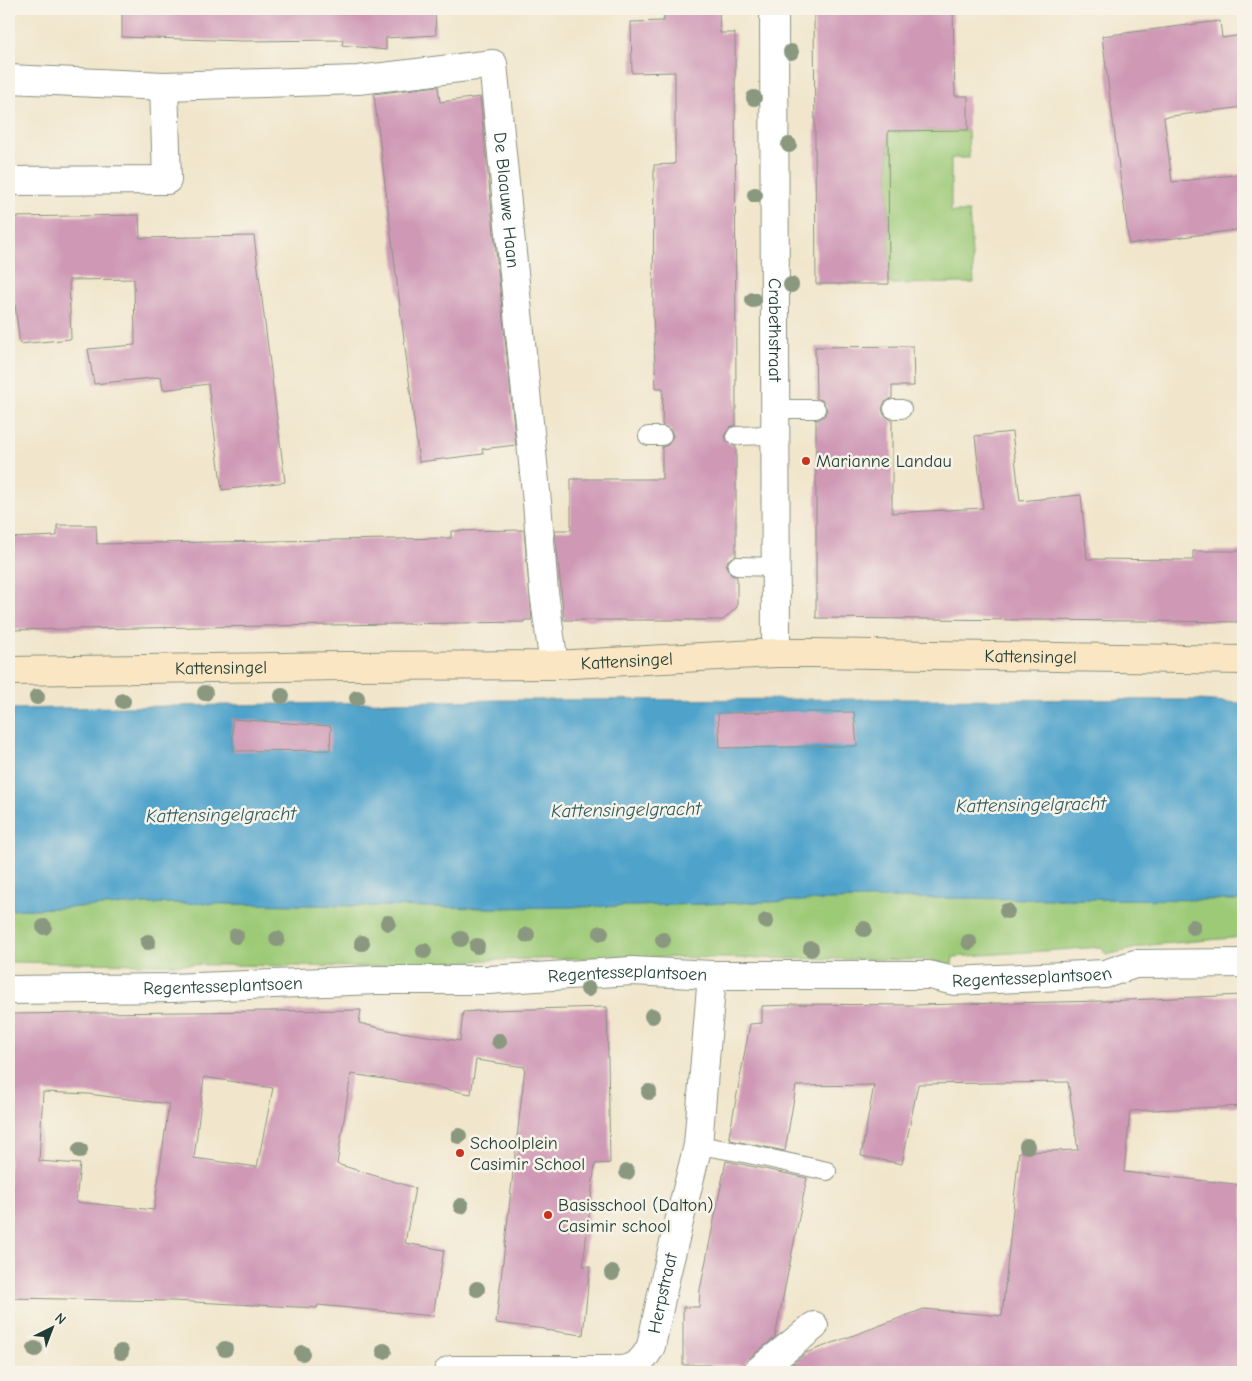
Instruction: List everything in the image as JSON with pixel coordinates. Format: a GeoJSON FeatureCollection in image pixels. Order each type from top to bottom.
{"type":"FeatureCollection","features":[{"type":"Feature","properties":{"kind":"main road","name":"Kattensingel"},"geometry":{"type":"LineString","coordinates":[[9,671],[360,665],[554,665],[776,653],[1243,660]]}},
{"type":"Feature","properties":{"kind":"street","name":"Crabethstraat"},"geometry":{"type":"LineString","coordinates":[[774,9],[776,653]]}},
{"type":"Feature","properties":{"kind":"street","name":"De Blaauwe Haan"},"geometry":{"type":"LineString","coordinates":[[9,79],[164,86],[358,80],[493,64],[537,502],[544,592],[554,665]]}},
{"type":"Feature","properties":{"kind":"street"},"geometry":{"type":"LineString","coordinates":[[9,181],[167,180],[164,86]]}},
{"type":"Feature","properties":{"kind":"street","name":"Regentesseplantsoen"},"geometry":{"type":"LineString","coordinates":[[9,990],[170,988],[376,980],[488,980],[632,971],[712,975],[929,975],[954,981],[1104,974],[1135,964],[1243,964]]}},
{"type":"Feature","properties":{"kind":"street","name":"Herpstraat"},"geometry":{"type":"LineString","coordinates":[[624,1371],[641,1362],[651,1346],[666,1275],[698,1145],[712,975]]}},
{"type":"Feature","properties":{"kind":"street"},"geometry":{"type":"LineString","coordinates":[[757,1372],[814,1326]]}},
{"type":"Feature","properties":{"kind":"street"},"geometry":{"type":"LineString","coordinates":[[448,1372],[451,1370],[624,1371]]}},
{"type":"Feature","properties":{"kind":"lane"},"geometry":{"type":"LineString","coordinates":[[736,436],[816,409]]}},
{"type":"Feature","properties":{"kind":"lane"},"geometry":{"type":"LineString","coordinates":[[736,566],[775,567]]}},
{"type":"Feature","properties":{"kind":"lane"},"geometry":{"type":"LineString","coordinates":[[698,1145],[827,1171]]}},
{"type":"Feature","properties":{"kind":"green space"},"geometry":{"type":"Polygon","coordinates":[[[968,130],[969,158],[951,158],[951,212],[969,212],[974,283],[889,284],[888,131],[968,130]]]}},
{"type":"Feature","properties":{"kind":"green space"},"geometry":{"type":"Polygon","coordinates":[[[895,898],[1243,900],[1243,937],[1150,945],[1106,955],[1102,947],[953,957],[952,965],[927,960],[632,957],[491,960],[366,967],[9,962],[9,910],[170,903],[493,908],[635,906],[895,898]]]}},
{"type":"Feature","properties":{"kind":"water","name":"Kattensingelgracht"},"geometry":{"type":"Polygon","coordinates":[[[499,700],[1197,700],[1243,703],[1243,900],[895,898],[635,906],[493,908],[171,903],[9,910],[9,709],[499,700]]]}},
{"type":"Feature","properties":{"kind":"building"},"geometry":{"type":"Polygon","coordinates":[[[122,9],[435,9],[436,35],[386,38],[386,50],[342,45],[343,40],[243,41],[122,37],[122,9]]]}},
{"type":"Feature","properties":{"kind":"building"},"geometry":{"type":"Polygon","coordinates":[[[664,9],[719,9],[720,33],[735,33],[736,425],[730,427],[725,436],[727,442],[736,447],[736,556],[728,560],[726,566],[731,575],[737,577],[737,607],[723,620],[564,620],[555,530],[571,530],[571,479],[662,479],[662,447],[668,445],[673,436],[671,430],[662,425],[663,388],[656,388],[653,312],[654,165],[675,164],[675,72],[632,73],[631,22],[664,21],[664,9]]]}},
{"type":"Feature","properties":{"kind":"building"},"geometry":{"type":"Polygon","coordinates":[[[814,9],[953,9],[955,96],[968,96],[968,130],[888,131],[889,284],[816,284],[814,9]]]}},
{"type":"Feature","properties":{"kind":"building"},"geometry":{"type":"Polygon","coordinates":[[[1220,21],[1222,38],[1243,35],[1243,107],[1164,117],[1172,182],[1243,174],[1243,229],[1129,244],[1102,36],[1220,21]]]}},
{"type":"Feature","properties":{"kind":"building"},"geometry":{"type":"Polygon","coordinates":[[[438,86],[440,102],[480,97],[516,445],[482,449],[483,454],[419,462],[374,94],[438,86]]]}},
{"type":"Feature","properties":{"kind":"building"},"geometry":{"type":"Polygon","coordinates":[[[139,215],[140,238],[254,236],[285,482],[222,490],[208,384],[163,390],[161,377],[94,384],[88,349],[135,345],[134,279],[69,280],[71,339],[20,344],[12,281],[9,281],[9,217],[139,215]]]}},
{"type":"Feature","properties":{"kind":"building"},"geometry":{"type":"Polygon","coordinates":[[[913,346],[914,386],[892,386],[892,398],[884,403],[882,409],[884,415],[892,420],[892,513],[983,508],[975,436],[1012,432],[1020,501],[1081,495],[1087,559],[1193,560],[1193,551],[1243,551],[1243,622],[816,618],[816,420],[825,415],[827,409],[822,400],[816,398],[815,347],[913,346]]]}},
{"type":"Feature","properties":{"kind":"building"},"geometry":{"type":"Polygon","coordinates":[[[57,525],[96,525],[97,544],[451,538],[451,531],[524,530],[532,620],[524,620],[524,622],[9,630],[9,538],[57,536],[57,525]]]}},
{"type":"Feature","properties":{"kind":"building"},"geometry":{"type":"Polygon","coordinates":[[[854,712],[857,746],[720,748],[718,713],[854,712]]]}},
{"type":"Feature","properties":{"kind":"building"},"geometry":{"type":"Polygon","coordinates":[[[232,719],[331,726],[330,750],[233,751],[232,719]]]}},
{"type":"Feature","properties":{"kind":"building"},"geometry":{"type":"Polygon","coordinates":[[[1243,995],[1243,1106],[1130,1111],[1124,1172],[1243,1185],[1243,1372],[782,1372],[806,1353],[924,1309],[1002,1316],[1019,1152],[1078,1150],[1068,1082],[918,1084],[902,1164],[861,1156],[874,1085],[796,1086],[785,1151],[730,1140],[750,1024],[762,1023],[762,1006],[791,1004],[913,1005],[1104,1001],[1243,995]]]}},
{"type":"Feature","properties":{"kind":"building"},"geometry":{"type":"Polygon","coordinates":[[[607,1007],[610,1163],[595,1164],[583,1266],[590,1266],[583,1335],[496,1323],[525,1067],[476,1060],[471,1094],[351,1074],[337,1164],[415,1188],[405,1243],[444,1250],[433,1316],[318,1305],[317,1308],[173,1301],[9,1298],[9,1014],[361,1010],[359,1023],[388,1030],[460,1041],[463,1012],[607,1007]],[[204,1077],[194,1158],[257,1167],[273,1088],[204,1077]],[[43,1092],[39,1161],[80,1164],[76,1202],[154,1210],[169,1104],[88,1094],[43,1092]]]}},
{"type":"Feature","properties":{"kind":"building"},"geometry":{"type":"Polygon","coordinates":[[[726,1161],[807,1178],[775,1337],[747,1360],[744,1365],[683,1365],[683,1307],[699,1307],[700,1290],[726,1161]]]}},
{"type":"Feature","properties":{"kind":"place","name":"Marianne Landau"},"geometry":{"type":"Point","coordinates":[806,461]}},
{"type":"Feature","properties":{"kind":"place","name":"Schoolplein Casimir School"},"geometry":{"type":"Point","coordinates":[460,1153]}},
{"type":"Feature","properties":{"kind":"place","name":"Basisschool (Dalton) Casimir school"},"geometry":{"type":"Point","coordinates":[548,1215]}}]}
